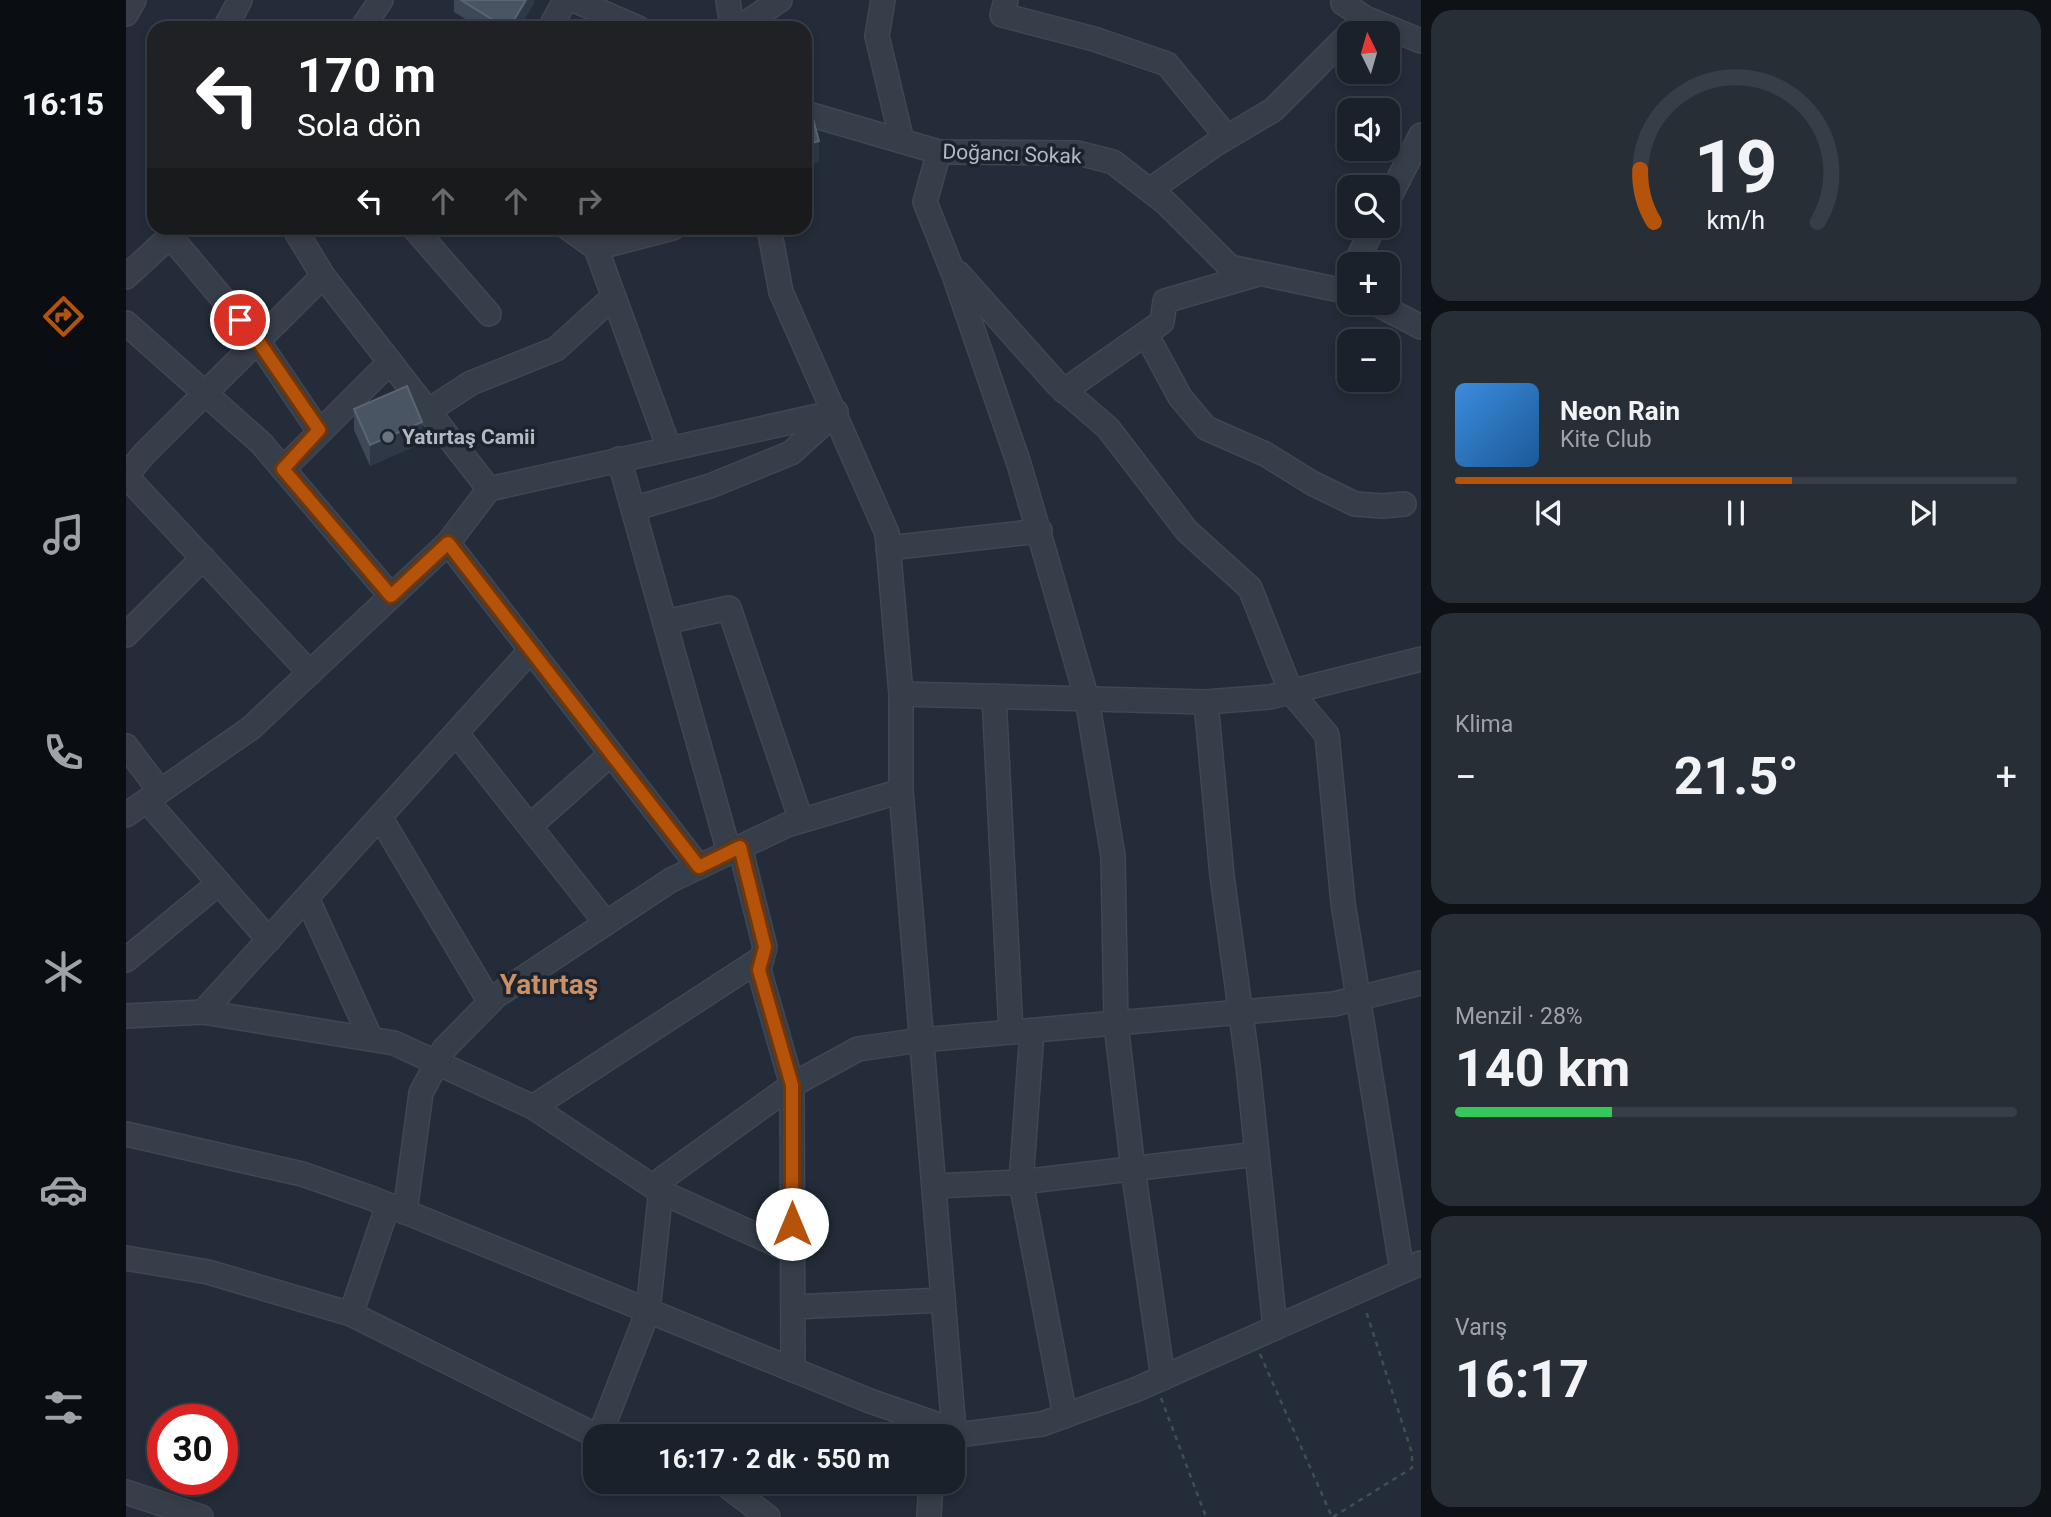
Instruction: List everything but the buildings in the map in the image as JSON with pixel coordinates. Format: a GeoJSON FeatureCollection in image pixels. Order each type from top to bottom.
{"type":"FeatureCollection","features":[{"type":"Feature","properties":{"kind":"street"},"geometry":{"type":"LineString","coordinates":[[126,14],[134,0]]}},
{"type":"Feature","properties":{"kind":"street"},"geometry":{"type":"LineString","coordinates":[[229,21],[240,0]]}},
{"type":"Feature","properties":{"kind":"street"},"geometry":{"type":"LineString","coordinates":[[367,21],[381,0]]}},
{"type":"Feature","properties":{"kind":"street"},"geometry":{"type":"LineString","coordinates":[[554,21],[565,0]]}},
{"type":"Feature","properties":{"kind":"street"},"geometry":{"type":"LineString","coordinates":[[574,0],[622,21]]}},
{"type":"Feature","properties":{"kind":"street"},"geometry":{"type":"LineString","coordinates":[[728,0],[733,21]]}},
{"type":"Feature","properties":{"kind":"street"},"geometry":{"type":"LineString","coordinates":[[738,21],[747,0]]}},
{"type":"Feature","properties":{"kind":"street"},"geometry":{"type":"LineString","coordinates":[[746,21],[780,0]]}},
{"type":"Feature","properties":{"kind":"street"},"geometry":{"type":"LineString","coordinates":[[883,0],[877,36],[902,141]]}},
{"type":"Feature","properties":{"kind":"street"},"geometry":{"type":"LineString","coordinates":[[1006,0],[1002,15],[1094,39],[1167,64],[1227,137]]}},
{"type":"Feature","properties":{"kind":"street"},"geometry":{"type":"LineString","coordinates":[[1341,1],[1351,21]]}},
{"type":"Feature","properties":{"kind":"street"},"geometry":{"type":"LineString","coordinates":[[1400,37],[1421,41]]}},
{"type":"Feature","properties":{"kind":"street"},"geometry":{"type":"LineString","coordinates":[[1150,190],[1227,137],[1273,110],[1337,46]]}},
{"type":"Feature","properties":{"kind":"street","name":"Doğancı Sokak"},"geometry":{"type":"LineString","coordinates":[[812,115],[939,152],[1078,153],[1113,162],[1166,203],[1230,267],[1337,284]]}},
{"type":"Feature","properties":{"kind":"street"},"geometry":{"type":"LineString","coordinates":[[1400,176],[1421,135]]}},
{"type":"Feature","properties":{"kind":"street"},"geometry":{"type":"LineString","coordinates":[[939,152],[925,202],[949,262],[1040,531],[1087,699],[1112,856],[1116,1024],[1159,1380]]}},
{"type":"Feature","properties":{"kind":"street"},"geometry":{"type":"LineString","coordinates":[[126,277],[171,235]]}},
{"type":"Feature","properties":{"kind":"street"},"geometry":{"type":"LineString","coordinates":[[176,235],[258,341],[319,430]]}},
{"type":"Feature","properties":{"kind":"street"},"geometry":{"type":"LineString","coordinates":[[298,235],[323,276],[489,489]]}},
{"type":"Feature","properties":{"kind":"street"},"geometry":{"type":"LineString","coordinates":[[420,235],[489,314]]}},
{"type":"Feature","properties":{"kind":"street"},"geometry":{"type":"LineString","coordinates":[[578,235],[596,248],[669,448]]}},
{"type":"Feature","properties":{"kind":"street"},"geometry":{"type":"LineString","coordinates":[[596,248],[646,235]]}},
{"type":"Feature","properties":{"kind":"street"},"geometry":{"type":"LineString","coordinates":[[770,235],[781,292],[887,533],[901,694],[901,791],[943,1300],[940,1424]]}},
{"type":"Feature","properties":{"kind":"street"},"geometry":{"type":"LineString","coordinates":[[949,262],[1064,391],[1108,428],[1187,531],[1250,588],[1292,692],[1327,735],[1343,903],[1358,998],[1412,1267],[1159,1380],[1065,1416],[1042,1424],[965,1434]]}},
{"type":"Feature","properties":{"kind":"street"},"geometry":{"type":"LineString","coordinates":[[1064,391],[1163,322],[1165,301],[1260,273]]}},
{"type":"Feature","properties":{"kind":"street"},"geometry":{"type":"LineString","coordinates":[[310,673],[126,476],[144,454],[323,276]]}},
{"type":"Feature","properties":{"kind":"street"},"geometry":{"type":"LineString","coordinates":[[428,411],[471,383],[556,349],[613,297]]}},
{"type":"Feature","properties":{"kind":"street"},"geometry":{"type":"LineString","coordinates":[[1398,315],[1421,327]]}},
{"type":"Feature","properties":{"kind":"street"},"geometry":{"type":"LineString","coordinates":[[126,323],[261,443],[391,596]]}},
{"type":"Feature","properties":{"kind":"street"},"geometry":{"type":"LineString","coordinates":[[1146,334],[1180,397],[1206,428],[1265,454],[1312,483],[1355,504],[1404,504]]}},
{"type":"Feature","properties":{"kind":"street"},"geometry":{"type":"LineString","coordinates":[[283,469],[319,430],[390,362]]}},
{"type":"Feature","properties":{"kind":"street"},"geometry":{"type":"LineString","coordinates":[[126,815],[251,728],[448,543],[489,489],[836,412]]}},
{"type":"Feature","properties":{"kind":"street"},"geometry":{"type":"LineString","coordinates":[[633,509],[710,486],[791,453],[836,412]]}},
{"type":"Feature","properties":{"kind":"street"},"geometry":{"type":"LineString","coordinates":[[619,459],[665,622],[765,947],[759,970],[792,1085],[793,1370]]}},
{"type":"Feature","properties":{"kind":"street"},"geometry":{"type":"LineString","coordinates":[[888,548],[1040,531]]}},
{"type":"Feature","properties":{"kind":"street"},"geometry":{"type":"LineString","coordinates":[[448,543],[699,867]]}},
{"type":"Feature","properties":{"kind":"street"},"geometry":{"type":"LineString","coordinates":[[126,635],[203,558]]}},
{"type":"Feature","properties":{"kind":"street"},"geometry":{"type":"LineString","coordinates":[[665,622],[729,608],[801,820]]}},
{"type":"Feature","properties":{"kind":"street"},"geometry":{"type":"LineString","coordinates":[[204,1012],[531,650]]}},
{"type":"Feature","properties":{"kind":"street"},"geometry":{"type":"LineString","coordinates":[[901,694],[1206,702],[1270,698],[1421,659]]}},
{"type":"Feature","properties":{"kind":"street"},"geometry":{"type":"LineString","coordinates":[[994,696],[1022,1032],[1021,1182],[1065,1416]]}},
{"type":"Feature","properties":{"kind":"street"},"geometry":{"type":"LineString","coordinates":[[1206,702],[1222,876],[1241,1013],[1275,1328]]}},
{"type":"Feature","properties":{"kind":"street"},"geometry":{"type":"LineString","coordinates":[[456,733],[606,923]]}},
{"type":"Feature","properties":{"kind":"street"},"geometry":{"type":"LineString","coordinates":[[126,746],[154,796],[219,883],[269,940]]}},
{"type":"Feature","properties":{"kind":"street"},"geometry":{"type":"LineString","coordinates":[[530,826],[611,754]]}},
{"type":"Feature","properties":{"kind":"street"},"geometry":{"type":"LineString","coordinates":[[351,1314],[396,1208],[421,1093],[444,1049],[490,1002],[671,880],[801,820],[901,791]]}},
{"type":"Feature","properties":{"kind":"street"},"geometry":{"type":"LineString","coordinates":[[380,817],[490,1002]]}},
{"type":"Feature","properties":{"kind":"street"},"geometry":{"type":"LineString","coordinates":[[126,960],[219,883]]}},
{"type":"Feature","properties":{"kind":"street"},"geometry":{"type":"LineString","coordinates":[[307,898],[371,1039]]}},
{"type":"Feature","properties":{"kind":"street"},"geometry":{"type":"LineString","coordinates":[[533,1107],[762,958]]}},
{"type":"Feature","properties":{"kind":"street"},"geometry":{"type":"LineString","coordinates":[[604,1424],[648,1311],[662,1179],[792,1085],[858,1049],[921,1040],[1334,1004],[1421,983]]}},
{"type":"Feature","properties":{"kind":"street"},"geometry":{"type":"LineString","coordinates":[[126,1016],[204,1012],[394,1043],[533,1107],[661,1192],[793,1252]]}},
{"type":"Feature","properties":{"kind":"street"},"geometry":{"type":"LineString","coordinates":[[126,1135],[302,1174],[396,1208],[923,1424]]}},
{"type":"Feature","properties":{"kind":"street"},"geometry":{"type":"LineString","coordinates":[[934,1186],[1021,1182],[1257,1154]]}},
{"type":"Feature","properties":{"kind":"street"},"geometry":{"type":"LineString","coordinates":[[126,1258],[208,1272],[351,1314],[583,1429]]}},
{"type":"Feature","properties":{"kind":"street"},"geometry":{"type":"LineString","coordinates":[[793,1307],[943,1300]]}},
{"type":"Feature","properties":{"kind":"street"},"geometry":{"type":"LineString","coordinates":[[126,1492],[201,1517]]}},
{"type":"Feature","properties":{"kind":"street"},"geometry":{"type":"LineString","coordinates":[[738,1494],[768,1517]]}},
{"type":"Feature","properties":{"kind":"street"},"geometry":{"type":"LineString","coordinates":[[929,1517],[930,1494]]}},
{"type":"Feature","properties":{"kind":"path"},"geometry":{"type":"LineString","coordinates":[[1253,1338],[1332,1517],[1412,1468],[1412,1453],[1359,1292]]}},
{"type":"Feature","properties":{"kind":"path"},"geometry":{"type":"LineString","coordinates":[[1159,1380],[1206,1517]]}},
{"type":"Feature","properties":{"kind":"place","name":"Yatırtaş Camii"},"geometry":{"type":"Point","coordinates":[388,437]}},
{"type":"Feature","properties":{"kind":"district","name":"Yatırtaş"},"geometry":{"type":"Point","coordinates":[549,984]}},
{"type":"Feature","properties":{"kind":"route"},"geometry":{"type":"LineString","coordinates":[[240,320],[258,341],[319,430],[283,469],[391,596],[448,543],[699,867],[740,847],[765,947],[759,970],[792,1085],[792,1224]]}}]}
